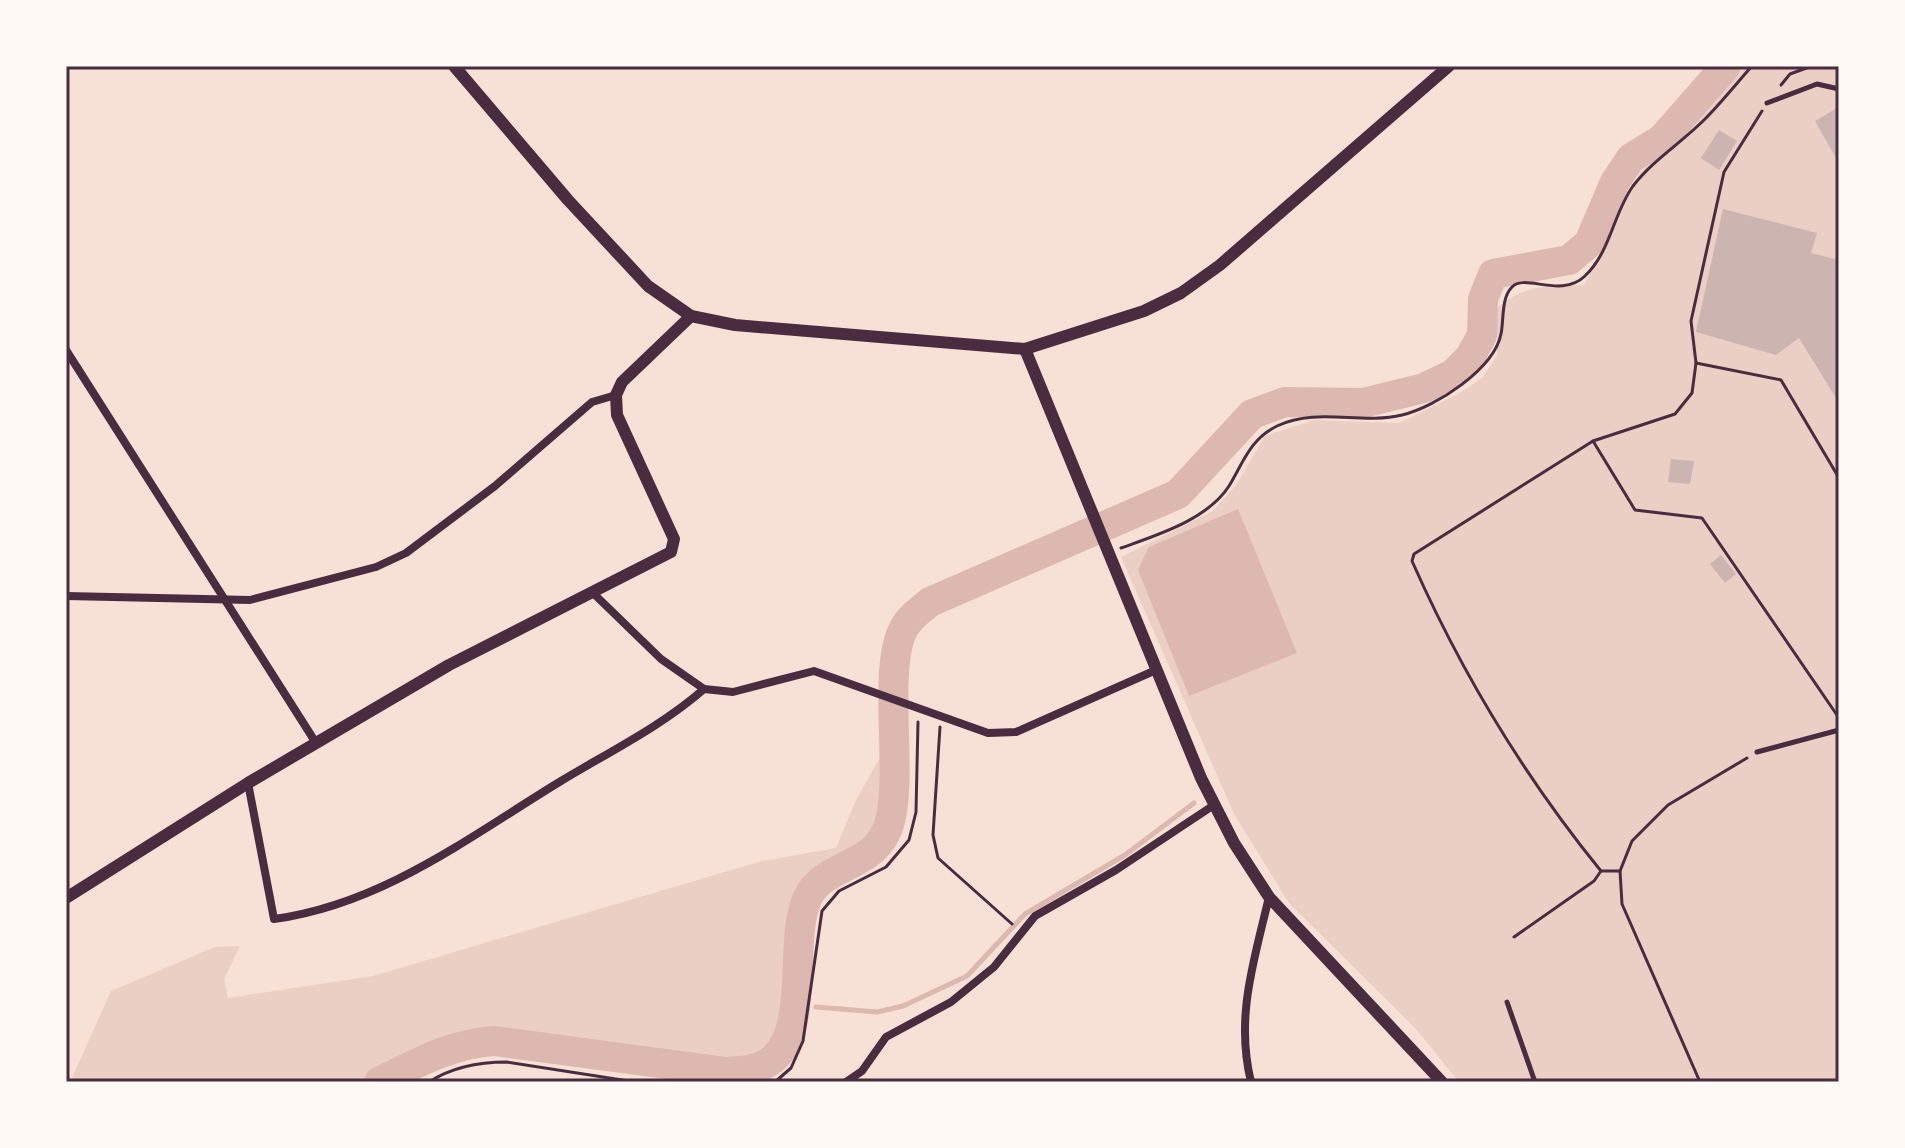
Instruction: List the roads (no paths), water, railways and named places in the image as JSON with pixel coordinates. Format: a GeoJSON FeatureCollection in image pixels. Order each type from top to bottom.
{"type":"FeatureCollection","features":[{"type":"Feature","properties":{"kind":"street"},"geometry":{"type":"LineString","coordinates":[[454,66],[568,200],[648,286],[691,316],[735,325],[1025,349],[1144,311],[1181,293],[1290,207],[1449,66]]}},
{"type":"Feature","properties":{"kind":"street"},"geometry":{"type":"LineString","coordinates":[[66,898],[248,783],[449,665],[671,552],[674,539],[617,415],[616,395],[622,382],[691,316]]}},
{"type":"Feature","properties":{"kind":"street"},"geometry":{"type":"LineString","coordinates":[[1025,349],[1156,670],[1214,805],[1234,843],[1269,897],[1442,1082]]}},
{"type":"Feature","properties":{"kind":"street"},"geometry":{"type":"LineString","coordinates":[[66,350],[316,743]]}},
{"type":"Feature","properties":{"kind":"street"},"geometry":{"type":"LineString","coordinates":[[66,596],[226,602],[250,600],[376,567],[406,553],[495,486],[592,402],[616,395]]}},
{"type":"Feature","properties":{"kind":"street"},"geometry":{"type":"LineString","coordinates":[[593,593],[661,659],[704,689],[733,692],[814,671],[943,720],[988,733],[1016,732],[1156,670]]}},
{"type":"Feature","properties":{"kind":"street"},"geometry":{"type":"LineString","coordinates":[[248,783],[274,919],[307,914],[382,890],[653,726],[704,689]]}},
{"type":"Feature","properties":{"kind":"street"},"geometry":{"type":"LineString","coordinates":[[846,1082],[862,1071],[886,1037],[951,1002],[994,967],[1035,916],[1116,870],[1214,805]]}},
{"type":"Feature","properties":{"kind":"street"},"geometry":{"type":"LineString","coordinates":[[1251,1082],[1243,1044],[1244,1012],[1269,897]]}},
{"type":"Feature","properties":{"kind":"lane"},"geometry":{"type":"LineString","coordinates":[[1767,103],[1817,84],[1839,89]]}},
{"type":"Feature","properties":{"kind":"lane"},"geometry":{"type":"LineString","coordinates":[[1757,752],[1839,730]]}},
{"type":"Feature","properties":{"kind":"lane"},"geometry":{"type":"LineString","coordinates":[[1507,1002],[1535,1082]]}},
{"type":"Feature","properties":{"kind":"waterway"},"geometry":{"type":"LineString","coordinates":[[379,1082],[449,1050],[494,1041],[726,1072],[752,1069],[767,1063],[781,1050],[790,1032],[795,1010],[799,937],[808,897],[826,877],[875,848],[884,837],[890,821],[895,775],[894,668],[898,645],[912,617],[930,602],[1178,494],[1252,414],[1285,402],[1363,403],[1424,388],[1453,374],[1470,357],[1482,335],[1483,299],[1493,274],[1569,260],[1589,243],[1615,182],[1631,158],[1662,139],[1726,66]]}},
{"type":"Feature","properties":{"kind":"waterway"},"geometry":{"type":"LineString","coordinates":[[816,1007],[877,1012],[903,1006],[967,976],[1025,914],[1125,855],[1194,803]]}},
{"type":"Feature","properties":{"kind":"waterway"},"geometry":{"type":"LineString","coordinates":[[794,1010],[800,1009]]}}]}
